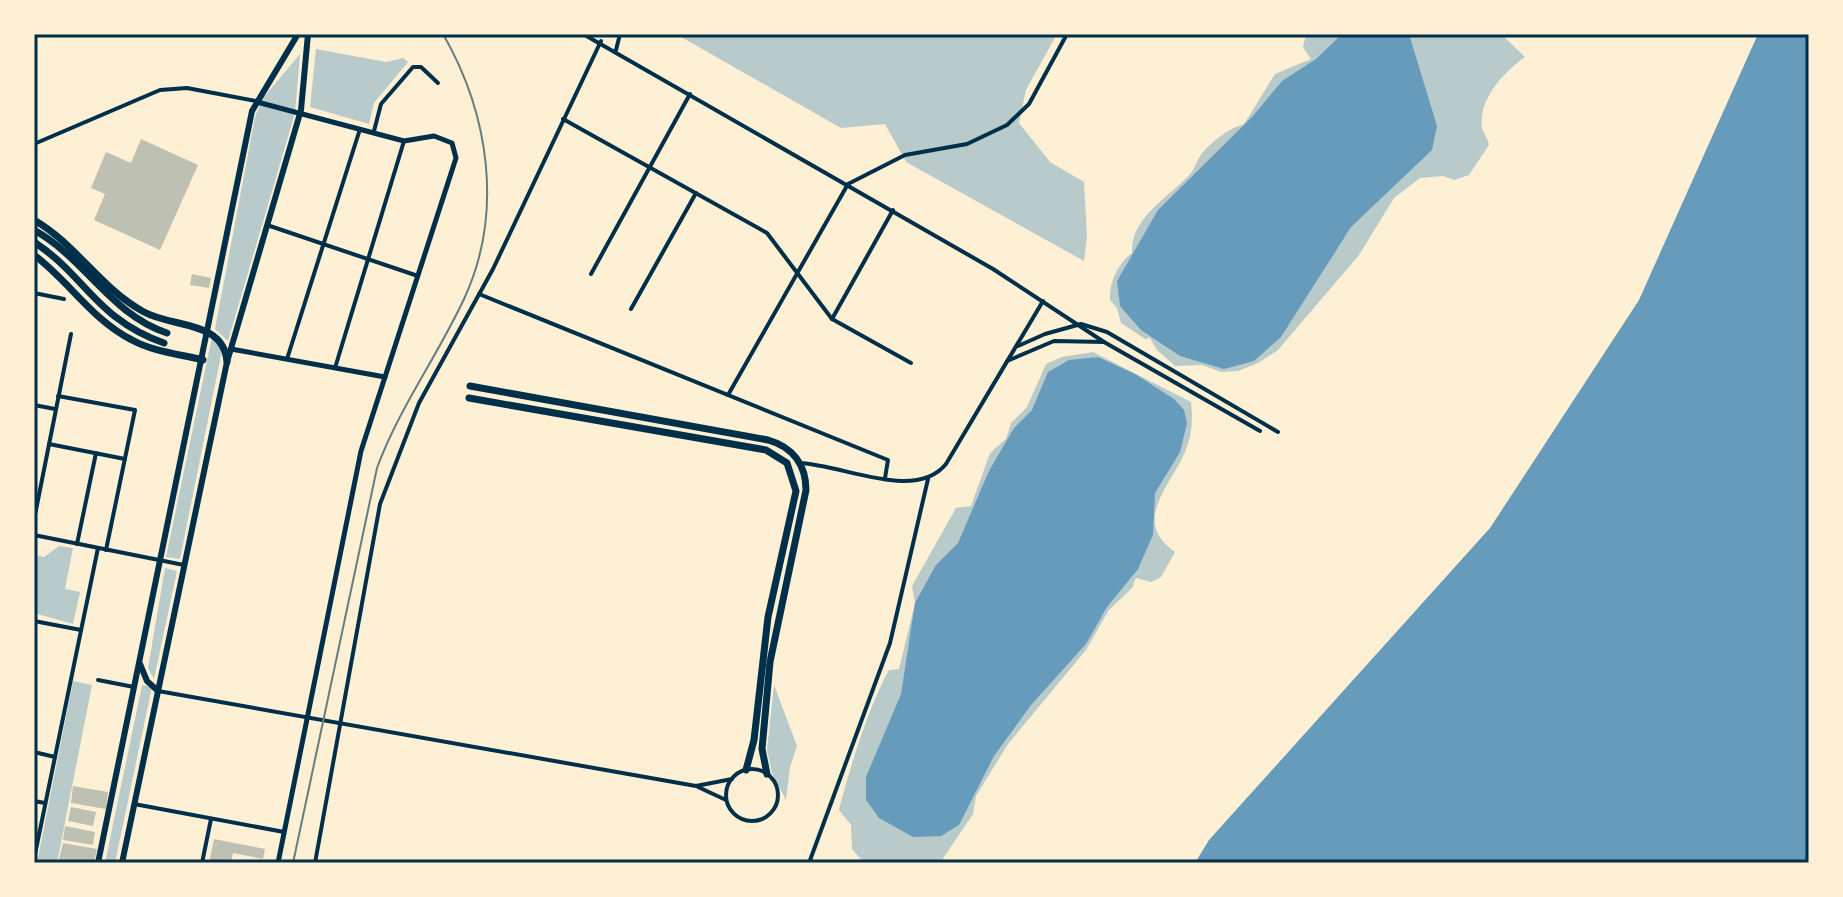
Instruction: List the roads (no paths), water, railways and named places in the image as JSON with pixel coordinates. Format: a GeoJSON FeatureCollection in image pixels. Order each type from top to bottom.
{"type":"FeatureCollection","features":[{"type":"Feature","properties":{"kind":"highway"},"geometry":{"type":"LineString","coordinates":[[34,220],[56,234],[131,305],[164,321],[208,331],[222,342],[227,362]]}},
{"type":"Feature","properties":{"kind":"highway"},"geometry":{"type":"LineString","coordinates":[[34,230],[61,250],[123,310],[167,333]]}},
{"type":"Feature","properties":{"kind":"highway"},"geometry":{"type":"LineString","coordinates":[[34,242],[111,315],[136,331],[164,343]]}},
{"type":"Feature","properties":{"kind":"highway"},"geometry":{"type":"LineString","coordinates":[[34,255],[113,329],[147,347],[203,360]]}},
{"type":"Feature","properties":{"kind":"highway"},"geometry":{"type":"LineString","coordinates":[[470,386],[768,440],[787,449],[800,463],[805,476],[805,498],[770,662],[762,749],[767,774]]}},
{"type":"Feature","properties":{"kind":"highway"},"geometry":{"type":"LineString","coordinates":[[469,398],[766,450],[787,463],[800,463]]}},
{"type":"Feature","properties":{"kind":"highway"},"geometry":{"type":"LineString","coordinates":[[746,770],[754,740],[768,617],[796,491],[787,463]]}},
{"type":"Feature","properties":{"kind":"main road"},"geometry":{"type":"LineString","coordinates":[[98,863],[256,101],[298,34]]}},
{"type":"Feature","properties":{"kind":"main road"},"geometry":{"type":"LineString","coordinates":[[122,863],[227,362],[301,110],[308,34]]}},
{"type":"Feature","properties":{"kind":"main road"},"geometry":{"type":"LineString","coordinates":[[140,660],[144,676],[158,691]]}},
{"type":"Feature","properties":{"kind":"street"},"geometry":{"type":"LineString","coordinates":[[583,34],[601,41],[893,210],[1081,324],[1104,342],[1260,431]]}},
{"type":"Feature","properties":{"kind":"street"},"geometry":{"type":"LineString","coordinates":[[315,863],[380,504],[419,403],[479,294],[601,41],[600,34]]}},
{"type":"Feature","properties":{"kind":"street"},"geometry":{"type":"LineString","coordinates":[[616,50],[620,34]]}},
{"type":"Feature","properties":{"kind":"street"},"geometry":{"type":"LineString","coordinates":[[728,395],[848,184],[893,159],[917,151],[967,144],[1007,125],[1029,104],[1067,34]]}},
{"type":"Feature","properties":{"kind":"street"},"geometry":{"type":"LineString","coordinates":[[374,131],[381,104],[413,67],[421,67],[438,83]]}},
{"type":"Feature","properties":{"kind":"street"},"geometry":{"type":"LineString","coordinates":[[34,144],[160,90],[187,88],[301,110],[404,141],[434,136],[452,143],[454,165],[361,451],[278,863]]}},
{"type":"Feature","properties":{"kind":"street"},"geometry":{"type":"LineString","coordinates":[[591,274],[691,94]]}},
{"type":"Feature","properties":{"kind":"street"},"geometry":{"type":"LineString","coordinates":[[563,119],[767,233],[795,275],[832,319],[911,363]]}},
{"type":"Feature","properties":{"kind":"street"},"geometry":{"type":"LineString","coordinates":[[287,359],[361,127]]}},
{"type":"Feature","properties":{"kind":"street"},"geometry":{"type":"LineString","coordinates":[[335,368],[404,141]]}},
{"type":"Feature","properties":{"kind":"street"},"geometry":{"type":"LineString","coordinates":[[631,309],[696,193]]}},
{"type":"Feature","properties":{"kind":"street"},"geometry":{"type":"LineString","coordinates":[[832,319],[893,210]]}},
{"type":"Feature","properties":{"kind":"street"},"geometry":{"type":"LineString","coordinates":[[267,225],[418,276]]}},
{"type":"Feature","properties":{"kind":"street"},"geometry":{"type":"LineString","coordinates":[[34,293],[64,299]]}},
{"type":"Feature","properties":{"kind":"street"},"geometry":{"type":"LineString","coordinates":[[479,294],[888,460],[885,478]]}},
{"type":"Feature","properties":{"kind":"street"},"geometry":{"type":"LineString","coordinates":[[800,463],[906,483],[928,479],[946,464],[1043,301]]}},
{"type":"Feature","properties":{"kind":"street"},"geometry":{"type":"LineString","coordinates":[[1014,348],[1045,334],[1081,324],[1107,332],[1278,432]]}},
{"type":"Feature","properties":{"kind":"street"},"geometry":{"type":"LineString","coordinates":[[34,520],[71,334]]}},
{"type":"Feature","properties":{"kind":"street"},"geometry":{"type":"LineString","coordinates":[[1006,363],[1034,346],[1054,341],[1074,338],[1104,342]]}},
{"type":"Feature","properties":{"kind":"street"},"geometry":{"type":"LineString","coordinates":[[231,349],[385,377]]}},
{"type":"Feature","properties":{"kind":"street"},"geometry":{"type":"LineString","coordinates":[[58,396],[135,410],[106,550]]}},
{"type":"Feature","properties":{"kind":"street"},"geometry":{"type":"LineString","coordinates":[[34,405],[56,409]]}},
{"type":"Feature","properties":{"kind":"street"},"geometry":{"type":"LineString","coordinates":[[49,444],[125,459]]}},
{"type":"Feature","properties":{"kind":"street"},"geometry":{"type":"LineString","coordinates":[[77,544],[96,453]]}},
{"type":"Feature","properties":{"kind":"street"},"geometry":{"type":"LineString","coordinates":[[809,863],[890,643],[928,479]]}},
{"type":"Feature","properties":{"kind":"street"},"geometry":{"type":"LineString","coordinates":[[34,481],[41,483]]}},
{"type":"Feature","properties":{"kind":"street"},"geometry":{"type":"LineString","coordinates":[[34,535],[184,565]]}},
{"type":"Feature","properties":{"kind":"street"},"geometry":{"type":"LineString","coordinates":[[34,859],[98,548]]}},
{"type":"Feature","properties":{"kind":"street"},"geometry":{"type":"LineString","coordinates":[[34,621],[81,630]]}},
{"type":"Feature","properties":{"kind":"street"},"geometry":{"type":"LineString","coordinates":[[98,680],[134,687]]}},
{"type":"Feature","properties":{"kind":"street"},"geometry":{"type":"LineString","coordinates":[[158,691],[696,786],[727,800],[740,818],[750,821],[766,818],[774,810],[779,796],[777,786],[767,774],[746,770],[732,779],[696,786]]}},
{"type":"Feature","properties":{"kind":"street"},"geometry":{"type":"LineString","coordinates":[[34,752],[55,757]]}},
{"type":"Feature","properties":{"kind":"street"},"geometry":{"type":"LineString","coordinates":[[727,800],[732,779]]}},
{"type":"Feature","properties":{"kind":"street"},"geometry":{"type":"LineString","coordinates":[[34,801],[45,803]]}},
{"type":"Feature","properties":{"kind":"street"},"geometry":{"type":"LineString","coordinates":[[134,804],[284,832]]}},
{"type":"Feature","properties":{"kind":"street"},"geometry":{"type":"LineString","coordinates":[[202,863],[211,819]]}},
{"type":"Feature","properties":{"kind":"water"},"geometry":{"type":"Polygon","coordinates":[[[1342,34],[1409,34],[1437,126],[1432,150],[1351,227],[1281,337],[1254,361],[1224,369],[1180,356],[1141,330],[1120,306],[1117,281],[1158,210],[1252,117],[1282,81],[1316,59],[1342,34]]]}},
{"type":"Feature","properties":{"kind":"water"},"geometry":{"type":"Polygon","coordinates":[[[1758,34],[1809,34],[1809,863],[1195,863],[1209,840],[1490,528],[1639,300],[1758,34]]]}},
{"type":"Feature","properties":{"kind":"water"},"geometry":{"type":"Polygon","coordinates":[[[1098,357],[1135,374],[1174,399],[1184,410],[1187,423],[1180,452],[1155,493],[1153,535],[1138,569],[1107,607],[1086,644],[1031,705],[994,756],[959,825],[941,836],[913,837],[879,818],[866,800],[866,777],[901,694],[915,603],[936,565],[958,543],[989,471],[1014,428],[1032,410],[1048,372],[1069,360],[1098,357]]]}},
{"type":"Feature","properties":{"kind":"railway"},"geometry":{"type":"LineString","coordinates":[[293,863],[377,468],[396,424],[464,299],[484,233],[486,164],[480,130],[459,65],[443,34]]}}]}
